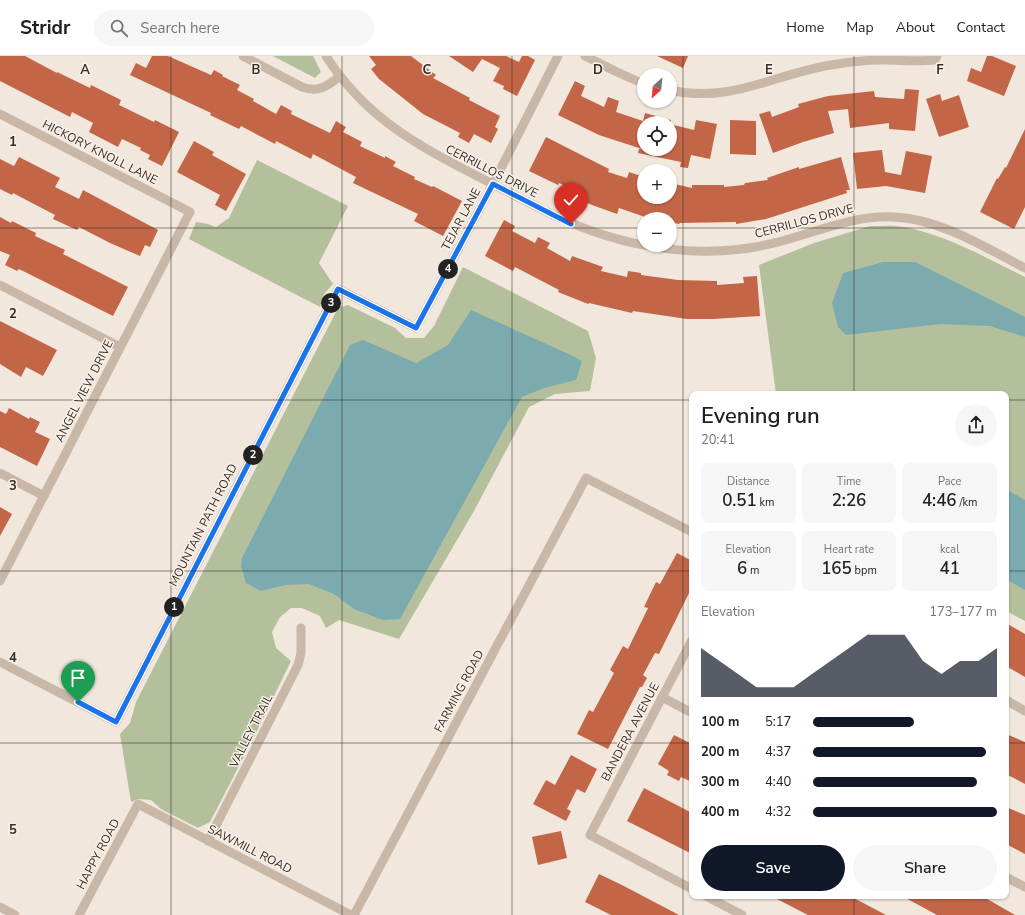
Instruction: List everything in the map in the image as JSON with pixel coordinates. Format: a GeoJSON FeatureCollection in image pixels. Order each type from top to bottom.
{"type":"FeatureCollection","features":[{"type":"Feature","properties":{"kind":"street"},"geometry":{"type":"LineString","coordinates":[[243,56],[310,89],[323,88],[340,76]]}},
{"type":"Feature","properties":{"kind":"street","name":"CERRILLOS DRIVE"},"geometry":{"type":"LineString","coordinates":[[326,56],[340,76],[364,103],[404,136],[435,154],[553,215],[583,229],[620,241],[652,247],[697,251],[743,249],[781,242],[853,220],[895,217],[922,221],[949,230],[1024,264]]}},
{"type":"Feature","properties":{"kind":"street","name":"TEJAR LANE"},"geometry":{"type":"LineString","coordinates":[[416,328],[493,184],[558,56]]}},
{"type":"Feature","properties":{"kind":"street"},"geometry":{"type":"LineString","coordinates":[[585,56],[637,81]]}},
{"type":"Feature","properties":{"kind":"street"},"geometry":{"type":"LineString","coordinates":[[677,91],[702,94],[725,92],[747,89],[811,69],[835,64],[877,60],[919,62],[936,58]]}},
{"type":"Feature","properties":{"kind":"street","name":"HICKORY KNOLL LANE"},"geometry":{"type":"LineString","coordinates":[[0,114],[190,212]]}},
{"type":"Feature","properties":{"kind":"street","name":"ANGEL VIEW DRIVE"},"geometry":{"type":"LineString","coordinates":[[0,581],[190,212]]}},
{"type":"Feature","properties":{"kind":"street"},"geometry":{"type":"LineString","coordinates":[[0,285],[120,347]]}},
{"type":"Feature","properties":{"kind":"street","name":"MOUNTAIN PATH ROAD"},"geometry":{"type":"LineString","coordinates":[[0,662],[116,722],[338,289],[416,328]]}},
{"type":"Feature","properties":{"kind":"street"},"geometry":{"type":"LineString","coordinates":[[0,473],[44,496]]}},
{"type":"Feature","properties":{"kind":"street","name":"FARMING ROAD"},"geometry":{"type":"LineString","coordinates":[[354,915],[586,478],[689,530]]}},
{"type":"Feature","properties":{"kind":"street","name":"VALLEY TRAIL"},"geometry":{"type":"LineString","coordinates":[[208,841],[298,665],[301,653],[301,628]]}},
{"type":"Feature","properties":{"kind":"street","name":"BANDERA AVENUE"},"geometry":{"type":"LineString","coordinates":[[689,646],[590,835],[689,887]]}},
{"type":"Feature","properties":{"kind":"street"},"geometry":{"type":"LineString","coordinates":[[662,697],[689,710]]}},
{"type":"Feature","properties":{"kind":"street"},"geometry":{"type":"LineString","coordinates":[[1009,702],[1025,711]]}},
{"type":"Feature","properties":{"kind":"street","name":"SAWMILL ROAD"},"geometry":{"type":"LineString","coordinates":[[138,804],[351,915]]}},
{"type":"Feature","properties":{"kind":"street","name":"HAPPY ROAD"},"geometry":{"type":"LineString","coordinates":[[79,915],[138,804]]}},
{"type":"Feature","properties":{"kind":"street"},"geometry":{"type":"LineString","coordinates":[[1009,879],[1025,887]]}},
{"type":"Feature","properties":{"kind":"street"},"geometry":{"type":"LineString","coordinates":[[712,899],[742,915]]}},
{"type":"Feature","properties":{"kind":"street"},"geometry":{"type":"LineString","coordinates":[[0,907],[15,915]]}},
{"type":"Feature","properties":{"kind":"green space"},"geometry":{"type":"Polygon","coordinates":[[[273,56],[313,56],[321,72],[315,78],[273,56]]]}},
{"type":"Feature","properties":{"kind":"green space"},"geometry":{"type":"Polygon","coordinates":[[[257,160],[348,206],[319,263],[333,284],[324,294],[320,307],[189,239],[196,222],[216,227],[229,218],[257,160]]]}},
{"type":"Feature","properties":{"kind":"green space"},"geometry":{"type":"Polygon","coordinates":[[[870,226],[900,226],[951,241],[1025,277],[1025,621],[1009,613],[1009,391],[776,391],[759,265],[814,243],[870,226]]]}},
{"type":"Feature","properties":{"kind":"green space"},"geometry":{"type":"Polygon","coordinates":[[[463,267],[588,331],[596,358],[590,391],[555,394],[529,407],[474,511],[399,639],[339,620],[326,628],[320,616],[302,608],[291,608],[280,617],[272,632],[276,648],[291,661],[210,822],[198,828],[161,809],[151,800],[138,799],[131,802],[120,734],[130,723],[136,702],[338,308],[348,305],[395,328],[406,338],[424,338],[434,326],[463,267]]]}},
{"type":"Feature","properties":{"kind":"water"},"geometry":{"type":"Polygon","coordinates":[[[883,262],[915,262],[1025,317],[1025,337],[990,326],[941,324],[846,335],[838,327],[832,303],[843,273],[883,262]]]}},
{"type":"Feature","properties":{"kind":"water"},"geometry":{"type":"Polygon","coordinates":[[[471,310],[582,361],[576,380],[544,388],[522,397],[400,619],[383,620],[354,609],[334,594],[309,584],[285,585],[261,591],[246,583],[241,566],[242,558],[350,345],[363,340],[416,363],[448,345],[471,310]]]}},
{"type":"Feature","properties":{"kind":"water"},"geometry":{"type":"Polygon","coordinates":[[[1009,491],[1025,500],[1025,590],[1009,581],[1009,491]]]}},
{"type":"Feature","properties":{"kind":"building"},"geometry":{"type":"Polygon","coordinates":[[[0,56],[25,56],[90,88],[91,85],[121,100],[119,105],[179,132],[162,166],[148,159],[150,155],[140,150],[141,148],[122,139],[118,147],[89,132],[93,123],[72,112],[70,117],[0,81],[0,56]]]}},
{"type":"Feature","properties":{"kind":"building"},"geometry":{"type":"Polygon","coordinates":[[[152,56],[168,56],[211,75],[214,70],[240,85],[237,90],[254,99],[253,101],[276,114],[281,105],[292,111],[291,114],[330,133],[336,121],[346,127],[343,132],[362,142],[360,146],[396,162],[393,166],[415,177],[414,179],[432,187],[433,186],[462,201],[443,236],[414,221],[418,214],[353,183],[356,177],[313,154],[311,159],[276,141],[275,144],[241,126],[239,129],[210,115],[211,113],[130,75],[136,63],[146,68],[152,56]]]}},
{"type":"Feature","properties":{"kind":"building"},"geometry":{"type":"Polygon","coordinates":[[[369,56],[411,56],[436,75],[433,78],[470,98],[469,100],[500,116],[495,127],[498,129],[491,143],[474,134],[469,143],[458,137],[460,133],[423,114],[379,79],[371,69],[376,65],[369,56]]]}},
{"type":"Feature","properties":{"kind":"building"},"geometry":{"type":"Polygon","coordinates":[[[449,56],[506,56],[519,62],[522,56],[528,56],[535,60],[517,96],[503,89],[504,86],[493,81],[500,68],[482,59],[473,72],[449,56]]]}},
{"type":"Feature","properties":{"kind":"building"},"geometry":{"type":"Polygon","coordinates":[[[657,56],[688,56],[683,68],[657,56]]]}},
{"type":"Feature","properties":{"kind":"building"},"geometry":{"type":"Polygon","coordinates":[[[987,56],[992,56],[1016,66],[1004,96],[967,81],[971,68],[981,72],[987,56]]]}},
{"type":"Feature","properties":{"kind":"building"},"geometry":{"type":"Polygon","coordinates":[[[575,81],[585,86],[581,96],[604,107],[608,97],[619,101],[616,112],[637,119],[637,147],[599,135],[558,115],[575,81]]]}},
{"type":"Feature","properties":{"kind":"building"},"geometry":{"type":"Polygon","coordinates":[[[905,89],[919,90],[915,131],[889,129],[889,123],[850,128],[848,109],[828,111],[834,133],[773,153],[759,114],[770,111],[772,117],[799,107],[798,104],[828,96],[874,91],[875,97],[904,99],[905,89]]]}},
{"type":"Feature","properties":{"kind":"building"},"geometry":{"type":"Polygon","coordinates":[[[940,94],[942,101],[959,95],[969,127],[939,137],[926,99],[940,94]]]}},
{"type":"Feature","properties":{"kind":"building"},"geometry":{"type":"Polygon","coordinates":[[[645,113],[656,116],[644,116],[645,113]]]}},
{"type":"Feature","properties":{"kind":"building"},"geometry":{"type":"Polygon","coordinates":[[[696,120],[717,124],[710,159],[691,155],[688,168],[680,167],[681,162],[652,156],[677,156],[677,126],[694,130],[696,120]]]}},
{"type":"Feature","properties":{"kind":"building"},"geometry":{"type":"Polygon","coordinates":[[[730,120],[756,121],[756,155],[730,154],[730,120]]]}},
{"type":"Feature","properties":{"kind":"building"},"geometry":{"type":"Polygon","coordinates":[[[1025,129],[1025,207],[1014,229],[980,212],[997,178],[998,179],[1005,167],[1006,168],[1025,129]]]}},
{"type":"Feature","properties":{"kind":"building"},"geometry":{"type":"Polygon","coordinates":[[[546,137],[609,169],[608,172],[627,178],[629,172],[637,175],[637,204],[677,204],[677,185],[692,188],[692,185],[724,185],[724,187],[744,185],[745,183],[768,180],[767,178],[799,167],[799,169],[841,157],[850,190],[846,190],[847,193],[766,219],[736,224],[736,222],[679,224],[677,224],[677,212],[637,212],[637,214],[619,208],[617,214],[581,200],[584,195],[559,183],[558,185],[529,171],[546,137]]]}},
{"type":"Feature","properties":{"kind":"building"},"geometry":{"type":"Polygon","coordinates":[[[194,141],[214,152],[212,155],[246,174],[226,211],[215,205],[220,195],[177,172],[194,141]]]}},
{"type":"Feature","properties":{"kind":"building"},"geometry":{"type":"Polygon","coordinates":[[[882,150],[885,172],[901,175],[906,151],[932,156],[925,193],[886,186],[857,189],[853,153],[882,150]]]}},
{"type":"Feature","properties":{"kind":"building"},"geometry":{"type":"Polygon","coordinates":[[[19,157],[60,178],[55,187],[79,199],[83,190],[158,230],[150,247],[145,245],[140,256],[79,227],[77,230],[53,219],[55,215],[13,193],[12,195],[0,189],[0,159],[14,166],[19,157]]]}},
{"type":"Feature","properties":{"kind":"building"},"geometry":{"type":"Polygon","coordinates":[[[0,217],[11,223],[12,221],[36,233],[35,236],[65,250],[63,254],[128,287],[113,316],[19,269],[17,271],[5,265],[10,255],[0,251],[0,217]]]}},
{"type":"Feature","properties":{"kind":"building"},"geometry":{"type":"Polygon","coordinates":[[[504,220],[515,226],[512,231],[535,243],[538,237],[550,243],[547,248],[570,261],[572,256],[603,267],[601,271],[627,277],[628,271],[641,273],[641,275],[678,280],[717,281],[717,285],[744,283],[743,277],[757,276],[760,316],[687,319],[633,311],[632,313],[588,304],[558,292],[559,290],[515,267],[513,271],[485,256],[504,220]]]}},
{"type":"Feature","properties":{"kind":"building"},"geometry":{"type":"Polygon","coordinates":[[[0,321],[57,350],[43,376],[26,367],[21,377],[0,364],[0,321]]]}},
{"type":"Feature","properties":{"kind":"building"},"geometry":{"type":"Polygon","coordinates":[[[9,408],[29,419],[30,417],[40,422],[35,432],[50,439],[37,466],[0,447],[0,411],[6,414],[9,408]]]}},
{"type":"Feature","properties":{"kind":"building"},"geometry":{"type":"Polygon","coordinates":[[[0,507],[12,514],[0,536],[0,507]]]}},
{"type":"Feature","properties":{"kind":"building"},"geometry":{"type":"Polygon","coordinates":[[[677,553],[689,559],[689,593],[659,654],[655,653],[643,675],[647,678],[642,687],[640,687],[608,749],[577,734],[589,710],[593,712],[614,673],[610,670],[623,646],[628,649],[648,608],[644,607],[656,582],[660,584],[677,553]]]}},
{"type":"Feature","properties":{"kind":"building"},"geometry":{"type":"Polygon","coordinates":[[[1009,625],[1025,634],[1025,677],[1009,668],[1009,625]]]}},
{"type":"Feature","properties":{"kind":"building"},"geometry":{"type":"Polygon","coordinates":[[[674,735],[689,742],[689,781],[681,777],[679,781],[667,775],[669,771],[658,764],[674,735]]]}},
{"type":"Feature","properties":{"kind":"building"},"geometry":{"type":"Polygon","coordinates":[[[1009,735],[1025,742],[1025,784],[1009,776],[1009,735]]]}},
{"type":"Feature","properties":{"kind":"building"},"geometry":{"type":"Polygon","coordinates":[[[571,755],[597,769],[585,793],[577,789],[567,809],[571,811],[566,821],[533,804],[546,780],[555,785],[571,755]]]}},
{"type":"Feature","properties":{"kind":"building"},"geometry":{"type":"Polygon","coordinates":[[[644,788],[689,811],[689,852],[627,821],[644,788]]]}},
{"type":"Feature","properties":{"kind":"building"},"geometry":{"type":"Polygon","coordinates":[[[1009,808],[1025,815],[1025,854],[1009,846],[1009,808]]]}},
{"type":"Feature","properties":{"kind":"building"},"geometry":{"type":"Polygon","coordinates":[[[561,831],[567,858],[538,865],[532,837],[561,831]]]}},
{"type":"Feature","properties":{"kind":"building"},"geometry":{"type":"Polygon","coordinates":[[[599,874],[679,915],[611,915],[585,902],[599,874]]]}},
{"type":"Feature","properties":{"kind":"building"},"geometry":{"type":"Polygon","coordinates":[[[777,899],[856,899],[886,915],[808,915],[777,899]]]}},
{"type":"Feature","properties":{"kind":"building"},"geometry":{"type":"Polygon","coordinates":[[[908,899],[987,899],[1015,915],[937,915],[908,899]]]}},
{"type":"Feature","properties":{"kind":"route"},"geometry":{"type":"LineString","coordinates":[[78,702],[116,722],[338,289],[416,328],[493,184],[571,224]]}}]}
